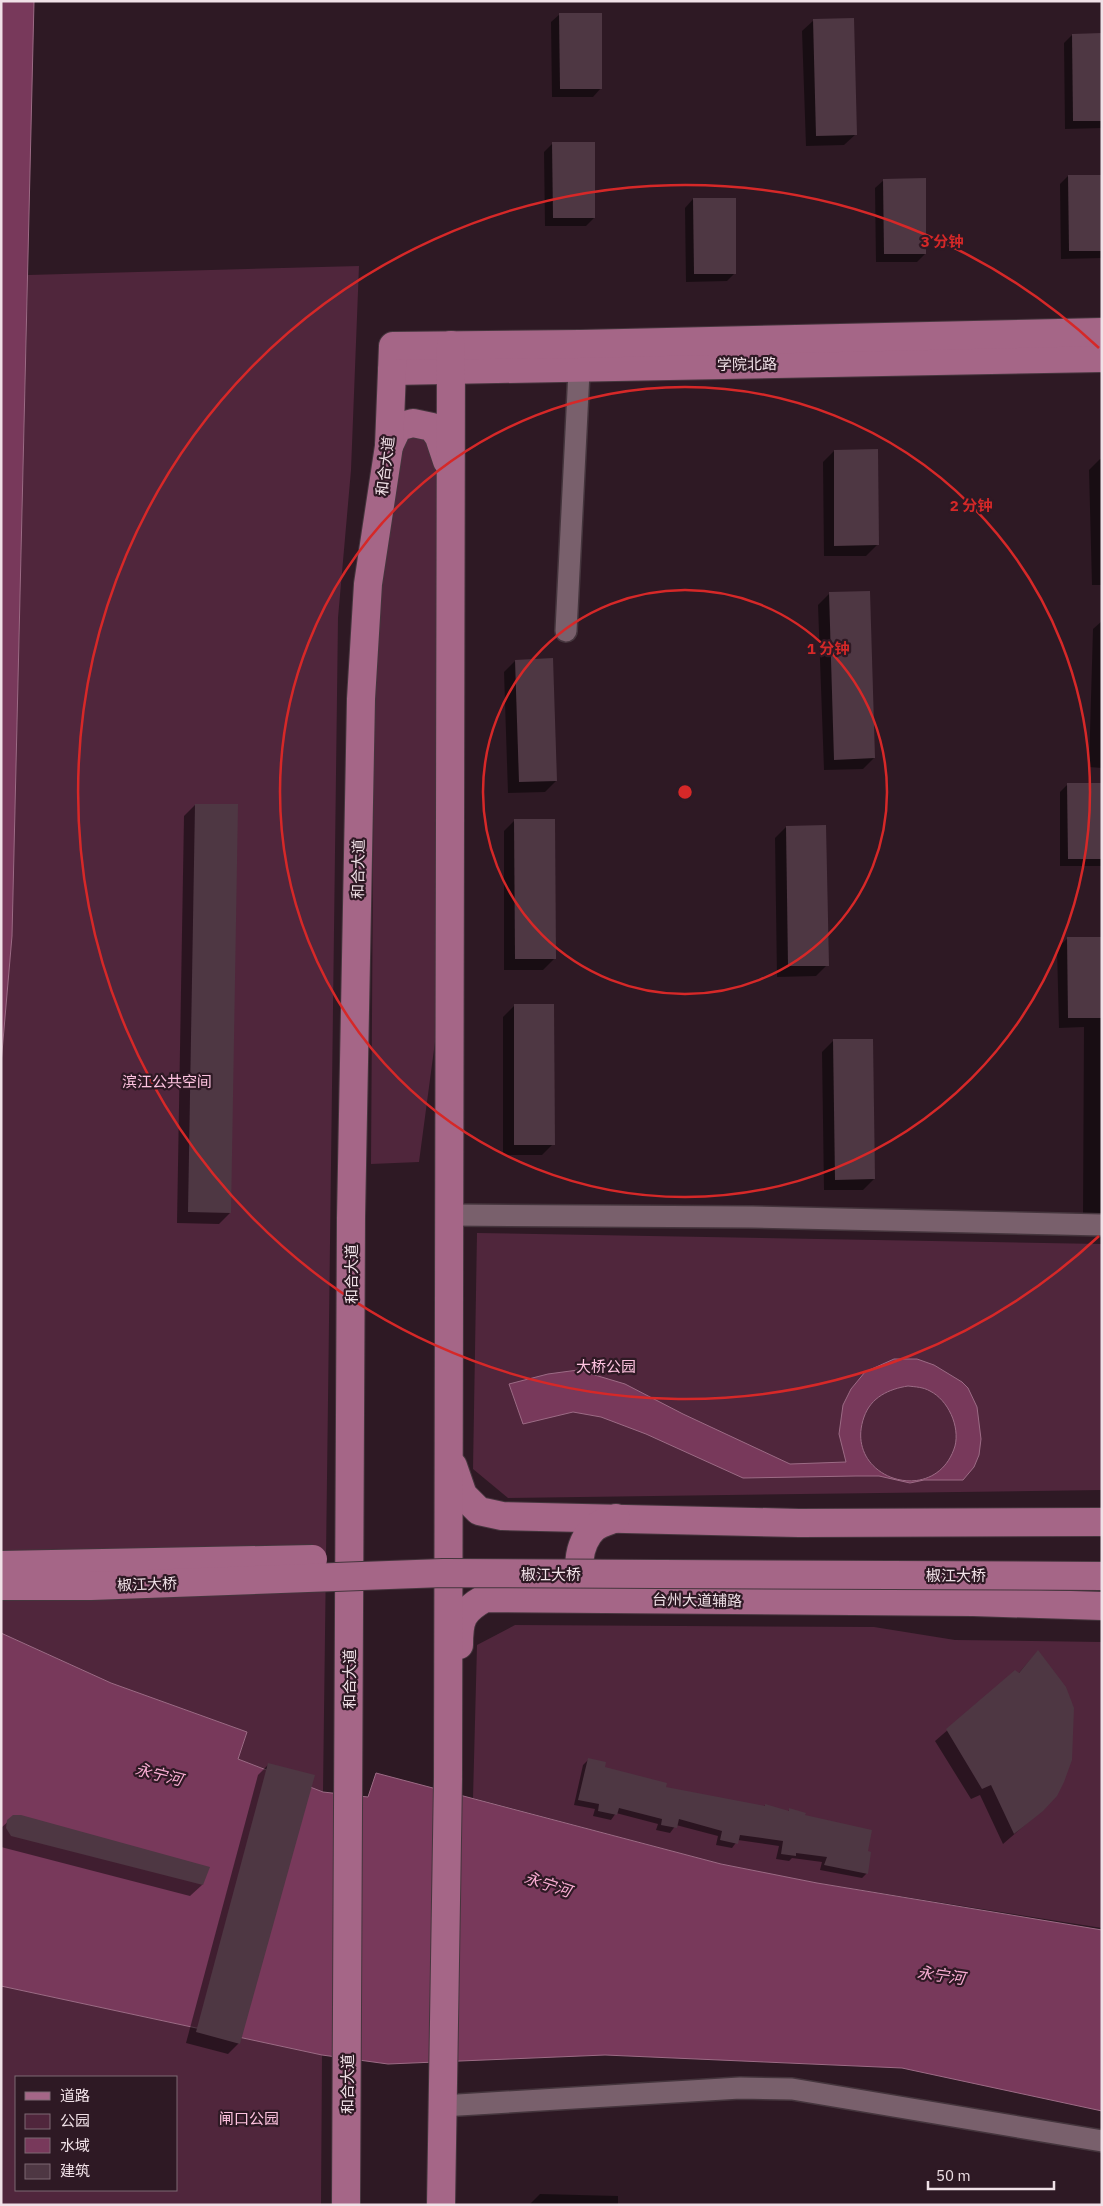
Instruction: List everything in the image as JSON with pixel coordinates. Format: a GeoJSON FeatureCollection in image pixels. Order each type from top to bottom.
{"type":"FeatureCollection","features":[{"type":"Feature","properties":{"kind":"main road","name":"学院北路"},"geometry":{"type":"LineString","coordinates":[[580,356],[1102,332]]}},
{"type":"Feature","properties":{"kind":"main road","name":"学院北路"},"geometry":{"type":"LineString","coordinates":[[392,359],[580,356],[1102,358]]}},
{"type":"Feature","properties":{"kind":"main road"},"geometry":{"type":"LineString","coordinates":[[441,2205],[448,1767],[451,358]]}},
{"type":"Feature","properties":{"kind":"main road","name":"和合大道"},"geometry":{"type":"LineString","coordinates":[[346,2205],[351,1228],[361,699],[368,584],[389,446],[392,359]]}},
{"type":"Feature","properties":{"kind":"main road"},"geometry":{"type":"LineString","coordinates":[[389,446],[398,427],[413,423],[432,427],[439,437],[452,474]]}},
{"type":"Feature","properties":{"kind":"main road"},"geometry":{"type":"LineString","coordinates":[[448,1455],[463,1495],[479,1511],[502,1516],[800,1523],[1097,1525]]}},
{"type":"Feature","properties":{"kind":"main road"},"geometry":{"type":"LineString","coordinates":[[611,1599],[589,1591],[582,1580],[578,1562],[585,1539],[595,1527],[616,1518]]}},
{"type":"Feature","properties":{"kind":"main road","name":"椒江大桥"},"geometry":{"type":"LineString","coordinates":[[1,1565],[89,1565],[443,1555],[1102,1558]]}},
{"type":"Feature","properties":{"kind":"main road","name":"椒江大桥"},"geometry":{"type":"LineString","coordinates":[[1,1586],[91,1586],[443,1573],[1102,1576]]}},
{"type":"Feature","properties":{"kind":"main road","name":"台州大道辅路"},"geometry":{"type":"LineString","coordinates":[[448,1767],[459,1704],[459,1641],[462,1622],[468,1608],[485,1598],[1096,1603]]}},
{"type":"Feature","properties":{"kind":"street"},"geometry":{"type":"LineString","coordinates":[[566,631],[580,356]]}},
{"type":"Feature","properties":{"kind":"street"},"geometry":{"type":"LineString","coordinates":[[450,1215],[752,1217],[1102,1224]]}},
{"type":"Feature","properties":{"kind":"street"},"geometry":{"type":"LineString","coordinates":[[442,2106],[740,2088],[792,2089],[1102,2141]]}},
{"type":"Feature","properties":{"kind":"green space","name":"滨江公共空间"},"geometry":{"type":"Polygon","coordinates":[[[359,266],[351,470],[338,618],[323,1792],[238,1759],[247,1732],[111,1683],[1,1633],[1,1064],[12,936],[28,275],[359,266]]]}},
{"type":"Feature","properties":{"kind":"green space"},"geometry":{"type":"Polygon","coordinates":[[[415,433],[439,448],[439,1012],[419,1162],[371,1164],[376,628],[392,520],[400,444],[415,433]]]}},
{"type":"Feature","properties":{"kind":"green space","name":"大桥公园"},"geometry":{"type":"Polygon","coordinates":[[[477,1233],[1102,1244],[1102,1490],[508,1498],[473,1469],[477,1233]]]}},
{"type":"Feature","properties":{"kind":"green space"},"geometry":{"type":"Polygon","coordinates":[[[515,1625],[874,1627],[955,1640],[1102,1642],[1102,1928],[817,1883],[721,1864],[473,1798],[477,1645],[515,1625]]]}},
{"type":"Feature","properties":{"kind":"green space","name":"闸口公园"},"geometry":{"type":"Polygon","coordinates":[[[1,1986],[322,2055],[321,2205],[1,2205],[1,1986]]]}},
{"type":"Feature","properties":{"kind":"water"},"geometry":{"type":"Polygon","coordinates":[[[1,1],[34,1],[12,936],[1,1064],[1,1]]]}},
{"type":"Feature","properties":{"kind":"water"},"geometry":{"type":"Polygon","coordinates":[[[894,1359],[917,1359],[934,1365],[962,1382],[968,1388],[977,1407],[981,1439],[979,1455],[974,1467],[963,1480],[924,1480],[910,1483],[879,1476],[743,1478],[646,1434],[601,1417],[573,1412],[523,1424],[509,1384],[548,1374],[578,1370],[625,1384],[683,1414],[790,1464],[846,1462],[839,1434],[843,1405],[851,1389],[865,1372],[894,1359]],[[908,1386],[881,1395],[871,1404],[864,1417],[861,1439],[866,1457],[878,1470],[894,1478],[912,1481],[930,1477],[945,1465],[955,1446],[956,1430],[947,1407],[936,1395],[919,1387],[908,1386]]]}},
{"type":"Feature","properties":{"kind":"water","name":"永宁河"},"geometry":{"type":"Polygon","coordinates":[[[1,1633],[111,1683],[247,1732],[238,1759],[323,1792],[368,1797],[376,1773],[721,1864],[817,1883],[1102,1930],[1102,2111],[902,2068],[605,2055],[388,2064],[322,2055],[1,1986],[1,1633]]]}},
{"type":"Feature","properties":{"kind":"building"},"geometry":{"type":"Polygon","coordinates":[[[559,13],[602,13],[602,89],[560,89],[559,13]]]}},
{"type":"Feature","properties":{"kind":"building"},"geometry":{"type":"Polygon","coordinates":[[[854,18],[857,135],[816,136],[813,19],[854,18]]]}},
{"type":"Feature","properties":{"kind":"building"},"geometry":{"type":"Polygon","coordinates":[[[1102,33],[1102,121],[1073,121],[1072,34],[1102,33]]]}},
{"type":"Feature","properties":{"kind":"building"},"geometry":{"type":"Polygon","coordinates":[[[552,142],[595,142],[595,218],[553,218],[552,142]]]}},
{"type":"Feature","properties":{"kind":"building"},"geometry":{"type":"Polygon","coordinates":[[[1068,175],[1102,175],[1102,251],[1069,251],[1068,175]]]}},
{"type":"Feature","properties":{"kind":"building"},"geometry":{"type":"Polygon","coordinates":[[[926,178],[926,254],[884,254],[883,179],[926,178]]]}},
{"type":"Feature","properties":{"kind":"building"},"geometry":{"type":"Polygon","coordinates":[[[693,198],[736,198],[736,274],[694,274],[693,198]]]}},
{"type":"Feature","properties":{"kind":"building"},"geometry":{"type":"Polygon","coordinates":[[[878,449],[879,545],[834,546],[834,450],[878,449]]]}},
{"type":"Feature","properties":{"kind":"building"},"geometry":{"type":"Polygon","coordinates":[[[870,591],[875,758],[834,760],[829,592],[870,591]]]}},
{"type":"Feature","properties":{"kind":"building"},"geometry":{"type":"Polygon","coordinates":[[[553,658],[557,781],[519,782],[515,660],[553,658]]]}},
{"type":"Feature","properties":{"kind":"building"},"geometry":{"type":"Polygon","coordinates":[[[1067,783],[1102,783],[1102,859],[1068,859],[1067,783]]]}},
{"type":"Feature","properties":{"kind":"building"},"geometry":{"type":"Polygon","coordinates":[[[195,804],[238,804],[231,1213],[188,1212],[195,804]]]}},
{"type":"Feature","properties":{"kind":"building"},"geometry":{"type":"Polygon","coordinates":[[[514,819],[555,819],[556,959],[515,959],[514,819]]]}},
{"type":"Feature","properties":{"kind":"building"},"geometry":{"type":"Polygon","coordinates":[[[826,825],[829,966],[788,966],[786,826],[826,825]]]}},
{"type":"Feature","properties":{"kind":"building"},"geometry":{"type":"Polygon","coordinates":[[[1067,937],[1102,937],[1102,1018],[1068,1018],[1067,937]]]}},
{"type":"Feature","properties":{"kind":"building"},"geometry":{"type":"Polygon","coordinates":[[[514,1004],[554,1004],[555,1145],[514,1145],[514,1004]]]}},
{"type":"Feature","properties":{"kind":"building"},"geometry":{"type":"Polygon","coordinates":[[[833,1039],[873,1039],[875,1179],[835,1180],[833,1039]]]}},
{"type":"Feature","properties":{"kind":"building"},"geometry":{"type":"Polygon","coordinates":[[[1038,1650],[1066,1687],[1074,1708],[1072,1760],[1057,1796],[1043,1811],[1014,1834],[991,1785],[982,1789],[946,1729],[1015,1670],[1019,1673],[1038,1650]]]}},
{"type":"Feature","properties":{"kind":"building"},"geometry":{"type":"Polygon","coordinates":[[[588,1758],[606,1762],[605,1767],[667,1783],[666,1787],[765,1806],[765,1804],[789,1811],[789,1808],[806,1813],[805,1815],[872,1830],[868,1851],[871,1852],[868,1874],[824,1865],[827,1857],[796,1853],[796,1856],[781,1854],[783,1841],[740,1835],[738,1844],[720,1840],[722,1831],[679,1819],[677,1828],[661,1825],[662,1819],[619,1808],[617,1815],[598,1811],[599,1804],[578,1800],[588,1758]]]}},
{"type":"Feature","properties":{"kind":"building"},"geometry":{"type":"Polygon","coordinates":[[[268,1763],[315,1775],[240,2044],[196,2032],[268,1763]]]}},
{"type":"Feature","properties":{"kind":"building"},"geometry":{"type":"Polygon","coordinates":[[[13,1815],[21,1815],[210,1867],[203,1885],[11,1836],[6,1828],[7,1820],[13,1815]]]}}]}
